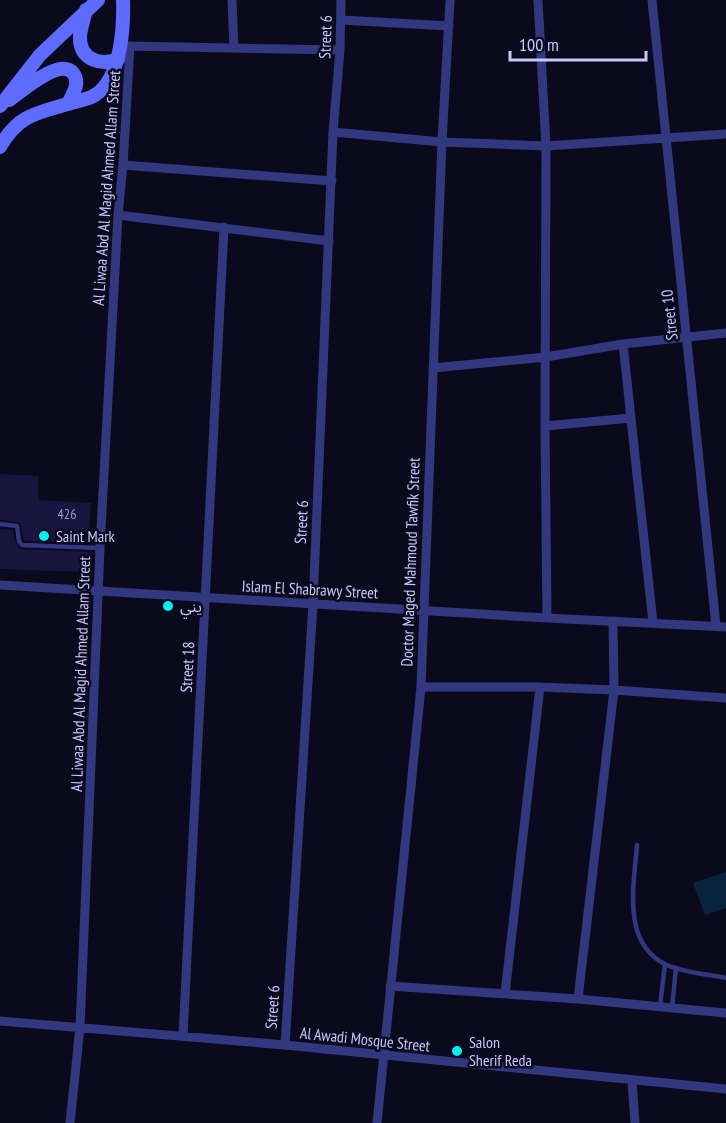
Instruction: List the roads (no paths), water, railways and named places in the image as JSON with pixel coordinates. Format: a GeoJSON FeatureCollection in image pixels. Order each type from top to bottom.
{"type":"FeatureCollection","features":[{"type":"Feature","properties":{"kind":"street"},"geometry":{"type":"LineString","coordinates":[[0,106],[33,62],[98,0]]}},
{"type":"Feature","properties":{"kind":"street"},"geometry":{"type":"LineString","coordinates":[[0,147],[17,123],[28,116],[95,96],[103,89],[123,50],[123,0]]}},
{"type":"Feature","properties":{"kind":"street"},"geometry":{"type":"LineString","coordinates":[[232,0],[234,48]]}},
{"type":"Feature","properties":{"kind":"street","name":"Street 6"},"geometry":{"type":"LineString","coordinates":[[285,1046],[313,604],[333,132],[340,50],[341,0]]}},
{"type":"Feature","properties":{"kind":"street","name":"Doctor Maged Mahmoud Tawfik Street"},"geometry":{"type":"LineString","coordinates":[[377,1123],[421,687],[441,141],[450,0]]}},
{"type":"Feature","properties":{"kind":"street"},"geometry":{"type":"LineString","coordinates":[[537,0],[546,146],[547,618]]}},
{"type":"Feature","properties":{"kind":"street","name":"Street 10"},"geometry":{"type":"LineString","coordinates":[[652,0],[687,337],[721,626]]}},
{"type":"Feature","properties":{"kind":"street"},"geometry":{"type":"LineString","coordinates":[[86,10],[80,44],[84,53],[100,63],[109,62],[123,50],[234,48],[340,50]]}},
{"type":"Feature","properties":{"kind":"street"},"geometry":{"type":"LineString","coordinates":[[341,21],[449,26]]}},
{"type":"Feature","properties":{"kind":"street","name":"Al Liwaa Abd Al Magid Ahmed Allam Street"},"geometry":{"type":"LineString","coordinates":[[70,1123],[80,1028],[100,548],[118,215],[123,165],[123,50]]}},
{"type":"Feature","properties":{"kind":"street"},"geometry":{"type":"LineString","coordinates":[[0,106],[53,70],[62,68],[71,71],[76,79],[68,104]]}},
{"type":"Feature","properties":{"kind":"street"},"geometry":{"type":"LineString","coordinates":[[333,132],[441,141],[546,146],[726,134]]}},
{"type":"Feature","properties":{"kind":"street"},"geometry":{"type":"LineString","coordinates":[[123,165],[332,181]]}},
{"type":"Feature","properties":{"kind":"street"},"geometry":{"type":"LineString","coordinates":[[118,215],[329,241]]}},
{"type":"Feature","properties":{"kind":"street","name":"Street 18"},"geometry":{"type":"LineString","coordinates":[[183,1036],[224,227]]}},
{"type":"Feature","properties":{"kind":"street"},"geometry":{"type":"LineString","coordinates":[[433,368],[546,357],[623,344],[726,333]]}},
{"type":"Feature","properties":{"kind":"street"},"geometry":{"type":"LineString","coordinates":[[623,344],[653,623]]}},
{"type":"Feature","properties":{"kind":"street"},"geometry":{"type":"LineString","coordinates":[[545,426],[631,418]]}},
{"type":"Feature","properties":{"kind":"street","name":"Islam El Shabrawy Street"},"geometry":{"type":"LineString","coordinates":[[0,585],[423,611],[721,626]]}},
{"type":"Feature","properties":{"kind":"street"},"geometry":{"type":"LineString","coordinates":[[578,999],[614,690],[613,621]]}},
{"type":"Feature","properties":{"kind":"street"},"geometry":{"type":"LineString","coordinates":[[421,687],[540,687],[726,698]]}},
{"type":"Feature","properties":{"kind":"street"},"geometry":{"type":"LineString","coordinates":[[505,994],[540,687]]}},
{"type":"Feature","properties":{"kind":"street"},"geometry":{"type":"LineString","coordinates":[[390,986],[578,999],[726,1013]]}},
{"type":"Feature","properties":{"kind":"street","name":"Al Awadi Mosque Street"},"geometry":{"type":"LineString","coordinates":[[0,1021],[183,1036],[726,1089]]}},
{"type":"Feature","properties":{"kind":"street"},"geometry":{"type":"LineString","coordinates":[[632,1081],[635,1123]]}},
{"type":"Feature","properties":{"kind":"lane"},"geometry":{"type":"LineString","coordinates":[[0,524],[17,526],[19,542],[22,545],[100,548]]}},
{"type":"Feature","properties":{"kind":"lane"},"geometry":{"type":"LineString","coordinates":[[637,845],[632,910],[636,931],[648,950],[665,964],[676,968],[726,978]]}},
{"type":"Feature","properties":{"kind":"lane"},"geometry":{"type":"LineString","coordinates":[[660,1007],[665,964]]}},
{"type":"Feature","properties":{"kind":"lane"},"geometry":{"type":"LineString","coordinates":[[672,1008],[676,968]]}},
{"type":"Feature","properties":{"kind":"water"},"geometry":{"type":"Polygon","coordinates":[[[726,872],[726,908],[705,915],[693,883],[726,872]]]}},
{"type":"Feature","properties":{"kind":"place","name":"Saint Mark"},"geometry":{"type":"Point","coordinates":[44,536]}},
{"type":"Feature","properties":{"kind":"place","name":"يني"},"geometry":{"type":"Point","coordinates":[168,606]}},
{"type":"Feature","properties":{"kind":"place","name":"Salon Sherif Reda"},"geometry":{"type":"Point","coordinates":[457,1051]}}]}
